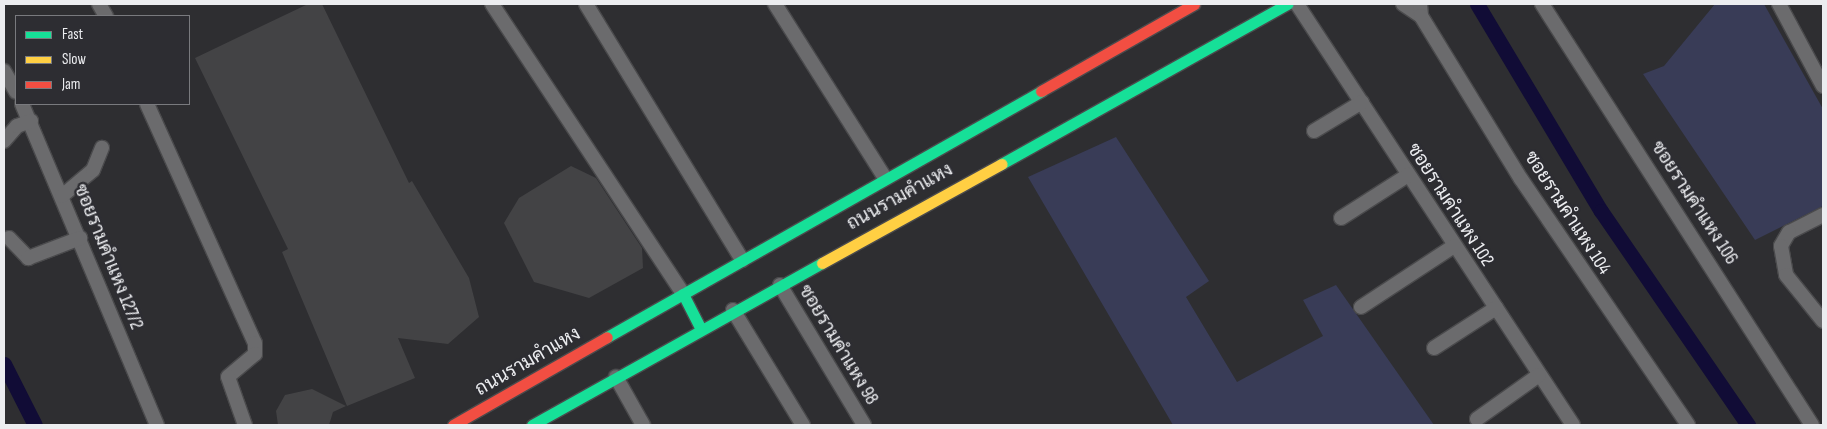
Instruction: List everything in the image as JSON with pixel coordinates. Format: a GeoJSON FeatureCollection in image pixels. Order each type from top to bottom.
{"type":"FeatureCollection","features":[{"type":"Feature","properties":{"kind":"main road","name":"ถนนรามคำแหง"},"geometry":{"type":"LineString","coordinates":[[453,425],[1194,4]]}},
{"type":"Feature","properties":{"kind":"main road","name":"ถนนรามคำแหง"},"geometry":{"type":"LineString","coordinates":[[532,425],[555,420],[616,377],[733,310],[1287,4]]}},
{"type":"Feature","properties":{"kind":"main road"},"geometry":{"type":"LineString","coordinates":[[683,294],[701,329]]}},
{"type":"Feature","properties":{"kind":"street"},"geometry":{"type":"LineString","coordinates":[[99,4],[105,15]]}},
{"type":"Feature","properties":{"kind":"street"},"geometry":{"type":"LineString","coordinates":[[492,4],[683,294]]}},
{"type":"Feature","properties":{"kind":"street"},"geometry":{"type":"LineString","coordinates":[[586,4],[742,260]]}},
{"type":"Feature","properties":{"kind":"street"},"geometry":{"type":"LineString","coordinates":[[775,4],[885,178]]}},
{"type":"Feature","properties":{"kind":"street","name":"ซอยรามคําแหง 102"},"geometry":{"type":"LineString","coordinates":[[1297,4],[1538,375],[1573,425]]}},
{"type":"Feature","properties":{"kind":"street","name":"ซอยรามคําแหง 104"},"geometry":{"type":"LineString","coordinates":[[1403,4],[1421,10],[1526,187],[1688,425]]}},
{"type":"Feature","properties":{"kind":"street","name":"ซอยรามคําแหง 106"},"geometry":{"type":"LineString","coordinates":[[1542,4],[1812,425]]}},
{"type":"Feature","properties":{"kind":"street"},"geometry":{"type":"LineString","coordinates":[[1778,4],[1823,86]]}},
{"type":"Feature","properties":{"kind":"street"},"geometry":{"type":"LineString","coordinates":[[4,70],[15,90]]}},
{"type":"Feature","properties":{"kind":"street"},"geometry":{"type":"LineString","coordinates":[[1314,131],[1362,102]]}},
{"type":"Feature","properties":{"kind":"street","name":"ซอยรามคำแหง 127/2"},"geometry":{"type":"LineString","coordinates":[[23,105],[31,121],[157,425]]}},
{"type":"Feature","properties":{"kind":"street"},"geometry":{"type":"LineString","coordinates":[[148,105],[255,343],[255,354],[228,377],[245,425]]}},
{"type":"Feature","properties":{"kind":"street"},"geometry":{"type":"LineString","coordinates":[[4,141],[17,126],[31,121]]}},
{"type":"Feature","properties":{"kind":"street"},"geometry":{"type":"LineString","coordinates":[[62,196],[93,170],[102,148]]}},
{"type":"Feature","properties":{"kind":"street"},"geometry":{"type":"LineString","coordinates":[[1341,218],[1408,175]]}},
{"type":"Feature","properties":{"kind":"street"},"geometry":{"type":"LineString","coordinates":[[1823,215],[1789,232],[1781,246],[1786,275],[1823,321]]}},
{"type":"Feature","properties":{"kind":"street"},"geometry":{"type":"LineString","coordinates":[[9,238],[28,258],[80,238]]}},
{"type":"Feature","properties":{"kind":"street"},"geometry":{"type":"LineString","coordinates":[[1361,307],[1454,246]]}},
{"type":"Feature","properties":{"kind":"street","name":"ซอยรามคําแหง 98"},"geometry":{"type":"LineString","coordinates":[[780,284],[864,425]]}},
{"type":"Feature","properties":{"kind":"street"},"geometry":{"type":"LineString","coordinates":[[1434,348],[1496,308]]}},
{"type":"Feature","properties":{"kind":"street"},"geometry":{"type":"LineString","coordinates":[[733,310],[803,425]]}},
{"type":"Feature","properties":{"kind":"street"},"geometry":{"type":"LineString","coordinates":[[1476,419],[1538,375]]}},
{"type":"Feature","properties":{"kind":"street"},"geometry":{"type":"LineString","coordinates":[[616,377],[643,425]]}},
{"type":"Feature","properties":{"kind":"street"},"geometry":{"type":"LineString","coordinates":[[1819,425],[1823,423]]}},
{"type":"Feature","properties":{"kind":"shaded area"},"geometry":{"type":"Polygon","coordinates":[[[1715,4],[1764,4],[1823,109],[1823,206],[1755,240],[1643,74],[1664,66],[1715,4]]]}},
{"type":"Feature","properties":{"kind":"shaded area"},"geometry":{"type":"Polygon","coordinates":[[[1116,137],[1209,281],[1186,297],[1237,382],[1323,336],[1303,300],[1336,285],[1434,425],[1173,425],[1028,177],[1116,137]]]}},
{"type":"Feature","properties":{"kind":"building"},"geometry":{"type":"Polygon","coordinates":[[[308,4],[322,4],[409,183],[412,181],[469,278],[479,317],[448,344],[398,338],[415,378],[347,406],[282,252],[288,249],[195,58],[308,4]]]}},
{"type":"Feature","properties":{"kind":"building"},"geometry":{"type":"Polygon","coordinates":[[[571,166],[596,178],[642,248],[643,268],[589,298],[534,282],[504,223],[519,198],[571,166]]]}},
{"type":"Feature","properties":{"kind":"building"},"geometry":{"type":"Polygon","coordinates":[[[312,389],[346,406],[333,412],[329,425],[278,425],[276,411],[285,395],[312,389]]]}},
{"type":"Feature","properties":{"kind":"waterway"},"geometry":{"type":"LineString","coordinates":[[1477,4],[1601,211],[1748,425]]}},
{"type":"Feature","properties":{"kind":"waterway"},"geometry":{"type":"LineString","coordinates":[[4,364],[35,425]]}},
{"type":"Feature","properties":{"kind":"traffic: fast"},"geometry":{"type":"LineString","coordinates":[[1001,164],[1287,4]]}},
{"type":"Feature","properties":{"kind":"traffic: fast"},"geometry":{"type":"LineString","coordinates":[[607,337],[1041,91]]}},
{"type":"Feature","properties":{"kind":"traffic: fast"},"geometry":{"type":"LineString","coordinates":[[532,425],[822,263]]}},
{"type":"Feature","properties":{"kind":"traffic: fast"},"geometry":{"type":"LineString","coordinates":[[683,294],[701,329]]}},
{"type":"Feature","properties":{"kind":"traffic: slow"},"geometry":{"type":"LineString","coordinates":[[822,263],[1001,164]]}},
{"type":"Feature","properties":{"kind":"traffic: jam"},"geometry":{"type":"LineString","coordinates":[[1041,91],[1194,4]]}},
{"type":"Feature","properties":{"kind":"traffic: jam"},"geometry":{"type":"LineString","coordinates":[[453,425],[607,337]]}}]}
